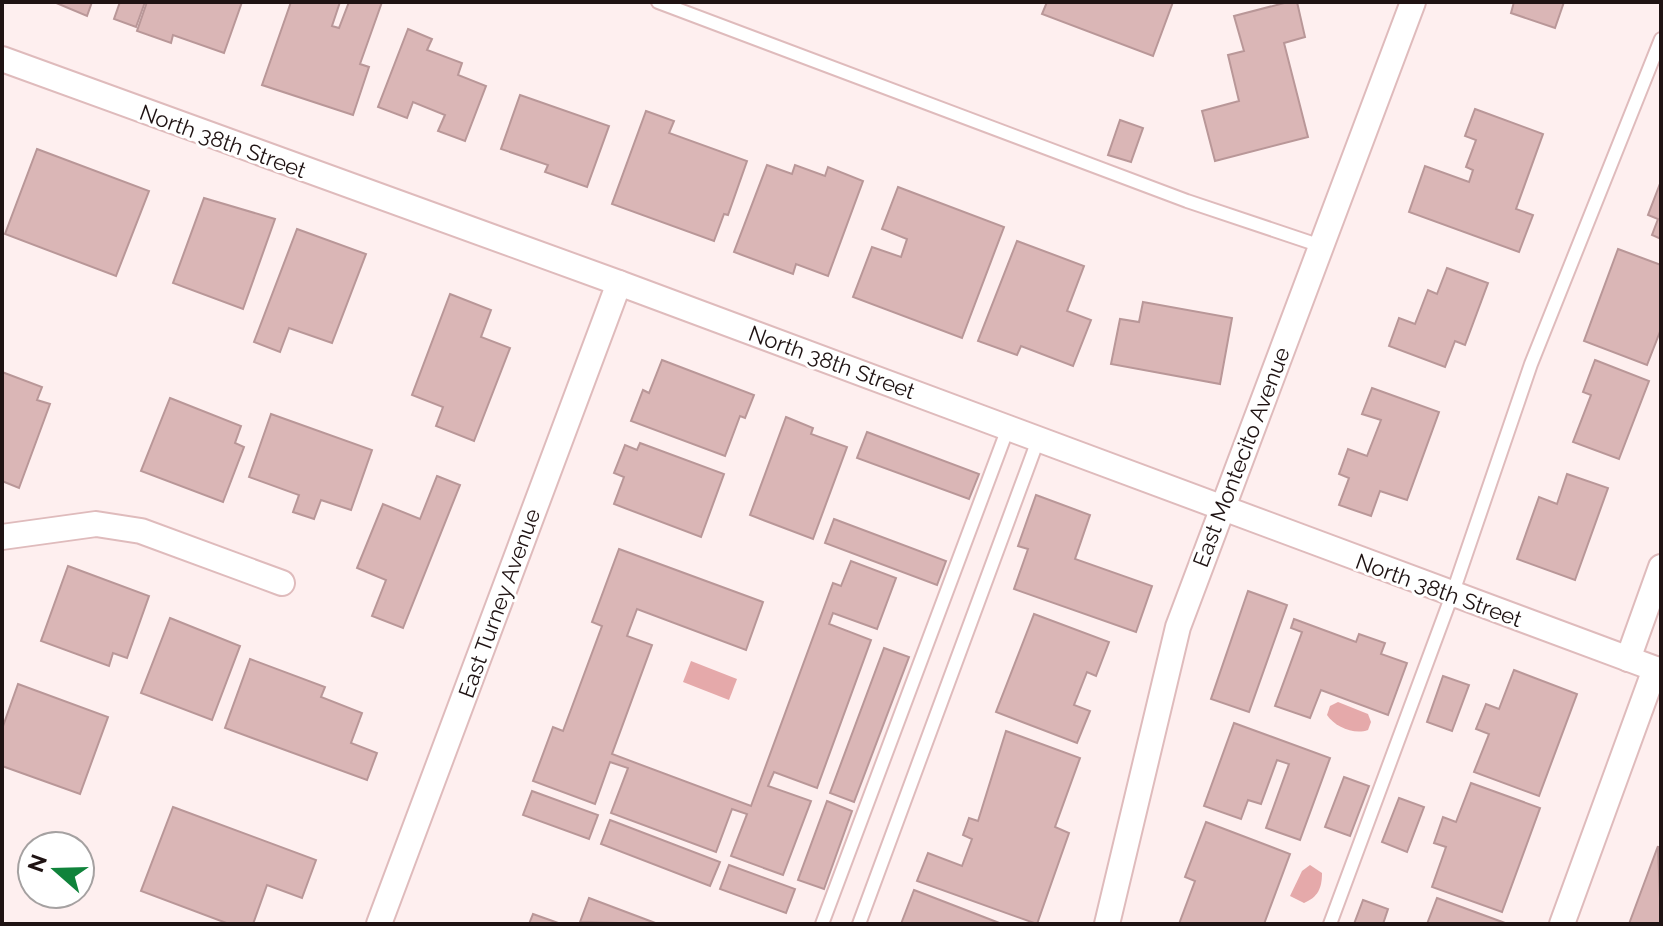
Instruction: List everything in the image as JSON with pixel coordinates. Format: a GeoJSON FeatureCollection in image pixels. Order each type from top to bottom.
{"type":"FeatureCollection","features":[{"type":"Feature","properties":{"kind":"street","name":"East Montecito Avenue"},"geometry":{"type":"LineString","coordinates":[[1107,924],[1169,656],[1413,2]]}},
{"type":"Feature","properties":{"kind":"street","name":"North 38th Street"},"geometry":{"type":"LineString","coordinates":[[2,59],[619,283],[1658,670]]}},
{"type":"Feature","properties":{"kind":"street","name":"East Turney Avenue"},"geometry":{"type":"LineString","coordinates":[[379,924],[619,283]]}},
{"type":"Feature","properties":{"kind":"street"},"geometry":{"type":"LineString","coordinates":[[2,537],[96,524],[141,531],[282,583]]}},
{"type":"Feature","properties":{"kind":"street"},"geometry":{"type":"LineString","coordinates":[[1628,659],[1661,567]]}},
{"type":"Feature","properties":{"kind":"street"},"geometry":{"type":"LineString","coordinates":[[1562,924],[1658,670]]}},
{"type":"Feature","properties":{"kind":"lane"},"geometry":{"type":"LineString","coordinates":[[658,2],[1187,201],[1321,246]]}},
{"type":"Feature","properties":{"kind":"lane"},"geometry":{"type":"LineString","coordinates":[[1330,924],[1452,595],[1531,364],[1661,39]]}},
{"type":"Feature","properties":{"kind":"lane"},"geometry":{"type":"LineString","coordinates":[[822,924],[1008,428]]}},
{"type":"Feature","properties":{"kind":"lane"},"geometry":{"type":"LineString","coordinates":[[859,924],[1038,440]]}},
{"type":"Feature","properties":{"kind":"shaded area"},"geometry":{"type":"Polygon","coordinates":[[[691,661],[737,679],[729,700],[683,682],[691,661]]]}},
{"type":"Feature","properties":{"kind":"shaded area"},"geometry":{"type":"Polygon","coordinates":[[[1338,702],[1368,714],[1371,722],[1368,730],[1351,731],[1330,719],[1327,715],[1330,706],[1338,702]]]}},
{"type":"Feature","properties":{"kind":"shaded area"},"geometry":{"type":"Polygon","coordinates":[[[1310,865],[1322,873],[1321,883],[1316,895],[1304,903],[1290,896],[1302,871],[1310,865]]]}},
{"type":"Feature","properties":{"kind":"building"},"geometry":{"type":"Polygon","coordinates":[[[54,2],[92,2],[87,16],[54,2]]]}},
{"type":"Feature","properties":{"kind":"building"},"geometry":{"type":"Polygon","coordinates":[[[120,2],[145,2],[136,27],[114,19],[120,2]]]}},
{"type":"Feature","properties":{"kind":"building"},"geometry":{"type":"Polygon","coordinates":[[[147,2],[242,2],[224,53],[173,35],[171,43],[137,31],[147,2]]]}},
{"type":"Feature","properties":{"kind":"building"},"geometry":{"type":"Polygon","coordinates":[[[291,2],[340,2],[332,26],[339,28],[349,2],[382,2],[360,64],[369,67],[353,115],[262,85],[291,2]]]}},
{"type":"Feature","properties":{"kind":"building"},"geometry":{"type":"Polygon","coordinates":[[[1047,2],[1173,2],[1153,56],[1042,14],[1047,2]]]}},
{"type":"Feature","properties":{"kind":"building"},"geometry":{"type":"Polygon","coordinates":[[[1297,2],[1305,37],[1284,43],[1308,137],[1215,161],[1202,111],[1239,101],[1228,55],[1244,51],[1234,16],[1297,2]]]}},
{"type":"Feature","properties":{"kind":"building"},"geometry":{"type":"Polygon","coordinates":[[[1514,2],[1564,2],[1555,28],[1511,13],[1514,2]]]}},
{"type":"Feature","properties":{"kind":"building"},"geometry":{"type":"Polygon","coordinates":[[[408,29],[432,39],[427,50],[462,63],[458,75],[486,86],[465,141],[438,131],[445,115],[413,102],[407,118],[378,107],[408,29]]]}},
{"type":"Feature","properties":{"kind":"building"},"geometry":{"type":"Polygon","coordinates":[[[520,95],[609,126],[587,187],[545,172],[548,165],[501,149],[520,95]]]}},
{"type":"Feature","properties":{"kind":"building"},"geometry":{"type":"Polygon","coordinates":[[[1475,109],[1543,134],[1516,209],[1533,215],[1519,252],[1409,212],[1425,166],[1469,182],[1473,170],[1466,167],[1476,140],[1465,136],[1475,109]]]}},
{"type":"Feature","properties":{"kind":"building"},"geometry":{"type":"Polygon","coordinates":[[[646,111],[674,121],[669,133],[747,161],[728,215],[724,214],[714,241],[612,204],[646,111]]]}},
{"type":"Feature","properties":{"kind":"building"},"geometry":{"type":"Polygon","coordinates":[[[1120,120],[1143,128],[1131,162],[1108,155],[1120,120]]]}},
{"type":"Feature","properties":{"kind":"building"},"geometry":{"type":"Polygon","coordinates":[[[37,149],[149,191],[116,276],[5,234],[37,149]]]}},
{"type":"Feature","properties":{"kind":"building"},"geometry":{"type":"Polygon","coordinates":[[[767,165],[792,174],[795,165],[825,176],[828,167],[863,181],[828,276],[796,264],[793,274],[734,252],[767,165]]]}},
{"type":"Feature","properties":{"kind":"building"},"geometry":{"type":"Polygon","coordinates":[[[1661,181],[1661,239],[1652,235],[1658,219],[1648,215],[1661,181]]]}},
{"type":"Feature","properties":{"kind":"building"},"geometry":{"type":"Polygon","coordinates":[[[898,187],[1004,227],[962,338],[853,297],[872,247],[901,257],[907,239],[882,229],[898,187]]]}},
{"type":"Feature","properties":{"kind":"building"},"geometry":{"type":"Polygon","coordinates":[[[204,198],[275,219],[243,309],[173,283],[204,198]]]}},
{"type":"Feature","properties":{"kind":"building"},"geometry":{"type":"Polygon","coordinates":[[[297,229],[366,254],[332,343],[289,328],[280,352],[254,342],[297,229]]]}},
{"type":"Feature","properties":{"kind":"building"},"geometry":{"type":"Polygon","coordinates":[[[1017,241],[1084,266],[1067,311],[1091,320],[1073,366],[1021,346],[1017,355],[978,341],[1017,241]]]}},
{"type":"Feature","properties":{"kind":"building"},"geometry":{"type":"Polygon","coordinates":[[[1618,249],[1661,265],[1661,329],[1647,365],[1584,341],[1618,249]]]}},
{"type":"Feature","properties":{"kind":"building"},"geometry":{"type":"Polygon","coordinates":[[[1447,268],[1488,283],[1465,345],[1455,341],[1445,367],[1389,346],[1399,318],[1415,324],[1428,290],[1437,294],[1447,268]]]}},
{"type":"Feature","properties":{"kind":"building"},"geometry":{"type":"Polygon","coordinates":[[[450,294],[491,310],[481,337],[510,348],[474,441],[436,426],[443,407],[412,395],[450,294]]]}},
{"type":"Feature","properties":{"kind":"building"},"geometry":{"type":"Polygon","coordinates":[[[1143,302],[1232,318],[1220,384],[1111,364],[1120,319],[1139,322],[1143,302]]]}},
{"type":"Feature","properties":{"kind":"building"},"geometry":{"type":"Polygon","coordinates":[[[662,360],[754,395],[745,418],[740,416],[725,456],[631,421],[643,390],[649,393],[662,360]]]}},
{"type":"Feature","properties":{"kind":"building"},"geometry":{"type":"Polygon","coordinates":[[[1595,360],[1649,381],[1619,459],[1573,442],[1591,395],[1583,392],[1595,360]]]}},
{"type":"Feature","properties":{"kind":"building"},"geometry":{"type":"Polygon","coordinates":[[[2,372],[42,387],[37,400],[50,404],[19,488],[2,481],[2,372]]]}},
{"type":"Feature","properties":{"kind":"building"},"geometry":{"type":"Polygon","coordinates":[[[1372,388],[1439,412],[1407,500],[1380,491],[1371,516],[1339,505],[1349,478],[1339,474],[1348,449],[1367,456],[1381,420],[1362,414],[1372,388]]]}},
{"type":"Feature","properties":{"kind":"building"},"geometry":{"type":"Polygon","coordinates":[[[170,398],[241,426],[235,443],[244,447],[223,502],[141,471],[170,398]]]}},
{"type":"Feature","properties":{"kind":"building"},"geometry":{"type":"Polygon","coordinates":[[[271,414],[372,450],[351,510],[321,500],[314,519],[293,512],[299,495],[249,477],[271,414]]]}},
{"type":"Feature","properties":{"kind":"building"},"geometry":{"type":"Polygon","coordinates":[[[786,417],[813,428],[811,434],[847,447],[813,539],[750,515],[786,417]]]}},
{"type":"Feature","properties":{"kind":"building"},"geometry":{"type":"Polygon","coordinates":[[[867,432],[979,474],[969,499],[857,458],[867,432]]]}},
{"type":"Feature","properties":{"kind":"building"},"geometry":{"type":"Polygon","coordinates":[[[640,443],[724,474],[701,537],[614,504],[624,477],[614,473],[625,445],[637,450],[640,443]]]}},
{"type":"Feature","properties":{"kind":"building"},"geometry":{"type":"Polygon","coordinates":[[[1567,474],[1608,488],[1575,580],[1517,559],[1539,497],[1557,504],[1567,474]]]}},
{"type":"Feature","properties":{"kind":"building"},"geometry":{"type":"Polygon","coordinates":[[[437,476],[460,485],[403,628],[372,616],[386,580],[357,568],[383,504],[420,519],[437,476]]]}},
{"type":"Feature","properties":{"kind":"building"},"geometry":{"type":"Polygon","coordinates":[[[1036,495],[1090,515],[1075,559],[1152,586],[1136,632],[1014,589],[1028,549],[1018,546],[1036,495]]]}},
{"type":"Feature","properties":{"kind":"building"},"geometry":{"type":"Polygon","coordinates":[[[834,519],[946,561],[937,585],[825,543],[834,519]]]}},
{"type":"Feature","properties":{"kind":"building"},"geometry":{"type":"Polygon","coordinates":[[[619,549],[763,602],[746,650],[637,609],[627,636],[652,645],[612,754],[751,806],[833,583],[841,586],[851,561],[896,578],[877,629],[833,613],[829,624],[871,640],[817,788],[774,772],[768,786],[811,801],[783,875],[731,856],[747,814],[732,809],[716,852],[611,813],[628,768],[610,762],[595,804],[533,781],[553,727],[563,731],[602,626],[592,622],[619,549]]]}},
{"type":"Feature","properties":{"kind":"building"},"geometry":{"type":"Polygon","coordinates":[[[68,566],[149,596],[127,658],[113,653],[109,666],[41,641],[68,566]]]}},
{"type":"Feature","properties":{"kind":"building"},"geometry":{"type":"Polygon","coordinates":[[[1248,591],[1287,605],[1249,712],[1211,699],[1248,591]]]}},
{"type":"Feature","properties":{"kind":"building"},"geometry":{"type":"Polygon","coordinates":[[[1034,614],[1109,642],[1096,676],[1087,672],[1074,705],[1090,711],[1077,743],[996,712],[1034,614]]]}},
{"type":"Feature","properties":{"kind":"building"},"geometry":{"type":"Polygon","coordinates":[[[170,618],[240,646],[212,720],[141,693],[170,618]]]}},
{"type":"Feature","properties":{"kind":"building"},"geometry":{"type":"Polygon","coordinates":[[[1294,619],[1356,642],[1359,634],[1385,643],[1381,654],[1407,663],[1388,715],[1321,690],[1310,718],[1275,706],[1302,632],[1291,628],[1294,619]]]}},
{"type":"Feature","properties":{"kind":"building"},"geometry":{"type":"Polygon","coordinates":[[[884,648],[909,657],[854,802],[830,793],[884,648]]]}},
{"type":"Feature","properties":{"kind":"building"},"geometry":{"type":"Polygon","coordinates":[[[250,659],[325,687],[321,697],[362,713],[351,743],[377,753],[367,780],[225,728],[250,659]]]}},
{"type":"Feature","properties":{"kind":"building"},"geometry":{"type":"Polygon","coordinates":[[[1514,670],[1577,694],[1539,796],[1474,772],[1489,734],[1476,729],[1486,704],[1499,709],[1514,670]]]}},
{"type":"Feature","properties":{"kind":"building"},"geometry":{"type":"Polygon","coordinates":[[[1443,676],[1469,685],[1452,731],[1427,722],[1443,676]]]}},
{"type":"Feature","properties":{"kind":"building"},"geometry":{"type":"Polygon","coordinates":[[[18,684],[108,717],[80,794],[2,766],[2,729],[18,684]]]}},
{"type":"Feature","properties":{"kind":"building"},"geometry":{"type":"Polygon","coordinates":[[[1234,723],[1330,758],[1300,840],[1266,828],[1289,764],[1277,760],[1261,804],[1248,800],[1241,819],[1204,806],[1234,723]]]}},
{"type":"Feature","properties":{"kind":"building"},"geometry":{"type":"Polygon","coordinates":[[[1006,731],[1080,758],[1055,827],[1069,833],[1037,924],[917,881],[928,853],[962,866],[972,839],[963,835],[969,818],[978,821],[1006,731]]]}},
{"type":"Feature","properties":{"kind":"building"},"geometry":{"type":"Polygon","coordinates":[[[1344,777],[1369,786],[1350,836],[1325,827],[1344,777]]]}},
{"type":"Feature","properties":{"kind":"building"},"geometry":{"type":"Polygon","coordinates":[[[1471,783],[1540,808],[1502,912],[1432,887],[1446,847],[1434,843],[1443,817],[1456,822],[1471,783]]]}},
{"type":"Feature","properties":{"kind":"building"},"geometry":{"type":"Polygon","coordinates":[[[532,791],[598,815],[589,839],[523,815],[532,791]]]}},
{"type":"Feature","properties":{"kind":"building"},"geometry":{"type":"Polygon","coordinates":[[[1399,798],[1424,807],[1407,852],[1382,842],[1399,798]]]}},
{"type":"Feature","properties":{"kind":"building"},"geometry":{"type":"Polygon","coordinates":[[[827,801],[852,811],[824,889],[798,880],[827,801]]]}},
{"type":"Feature","properties":{"kind":"building"},"geometry":{"type":"Polygon","coordinates":[[[173,807],[316,860],[302,898],[267,885],[253,924],[229,924],[141,891],[173,807]]]}},
{"type":"Feature","properties":{"kind":"building"},"geometry":{"type":"Polygon","coordinates":[[[610,820],[720,862],[710,886],[601,844],[610,820]]]}},
{"type":"Feature","properties":{"kind":"building"},"geometry":{"type":"Polygon","coordinates":[[[1206,822],[1290,854],[1264,924],[1179,924],[1195,881],[1185,877],[1206,822]]]}},
{"type":"Feature","properties":{"kind":"building"},"geometry":{"type":"Polygon","coordinates":[[[1658,846],[1661,924],[1629,924],[1658,846]]]}},
{"type":"Feature","properties":{"kind":"building"},"geometry":{"type":"Polygon","coordinates":[[[729,865],[795,889],[786,913],[720,889],[729,865]]]}},
{"type":"Feature","properties":{"kind":"building"},"geometry":{"type":"Polygon","coordinates":[[[914,890],[1002,924],[901,924],[914,890]]]}},
{"type":"Feature","properties":{"kind":"building"},"geometry":{"type":"Polygon","coordinates":[[[589,898],[658,924],[580,922],[589,898]]]}},
{"type":"Feature","properties":{"kind":"building"},"geometry":{"type":"Polygon","coordinates":[[[1437,898],[1505,923],[1427,924],[1437,898]]]}},
{"type":"Feature","properties":{"kind":"building"},"geometry":{"type":"Polygon","coordinates":[[[1363,900],[1388,909],[1383,924],[1354,924],[1363,900]]]}},
{"type":"Feature","properties":{"kind":"building"},"geometry":{"type":"Polygon","coordinates":[[[533,914],[561,924],[529,924],[533,914]]]}}]}
